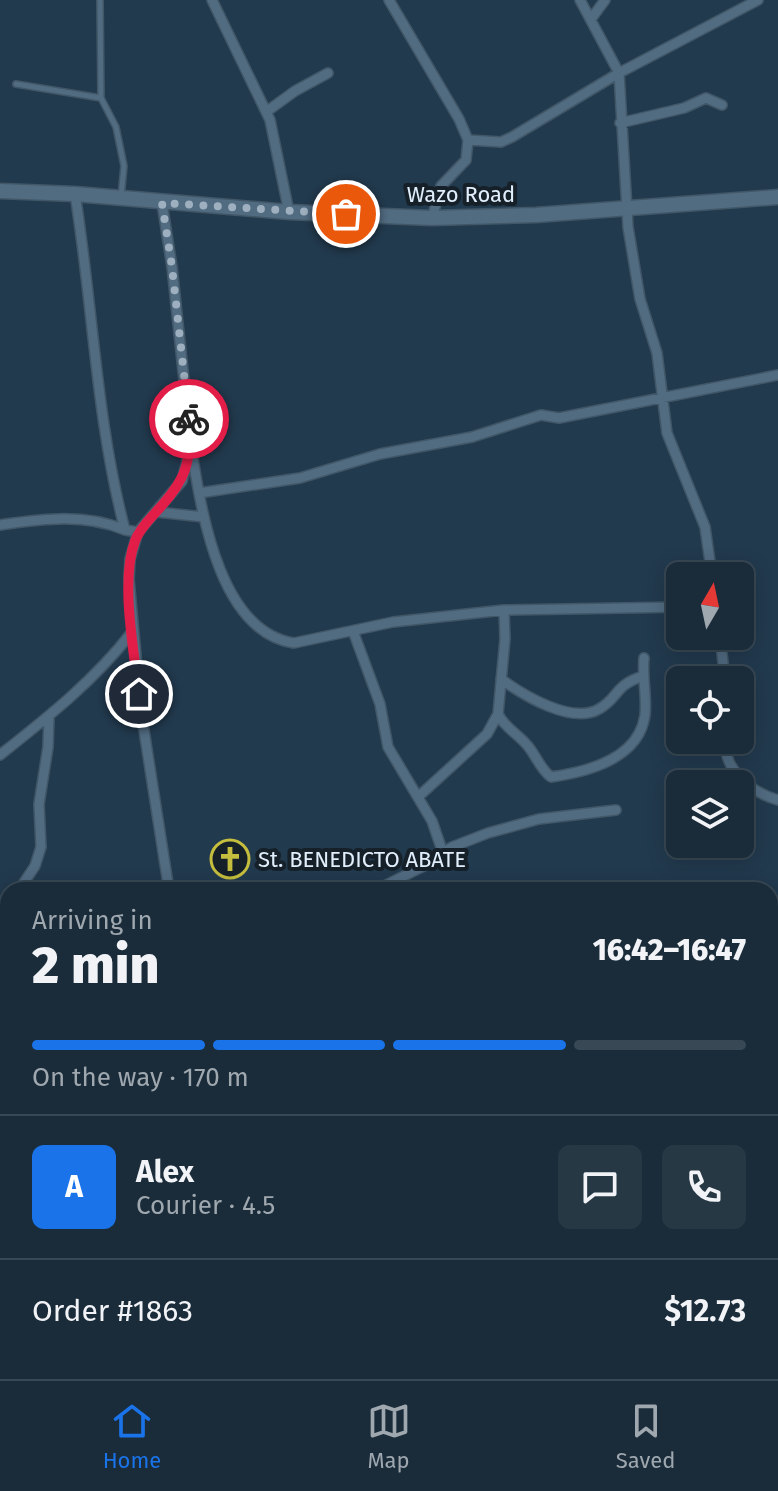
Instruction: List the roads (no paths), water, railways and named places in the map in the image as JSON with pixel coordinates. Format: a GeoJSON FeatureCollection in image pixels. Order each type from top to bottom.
{"type":"FeatureCollection","features":[{"type":"Feature","properties":{"kind":"main road","name":"Wazo Road"},"geometry":{"type":"LineString","coordinates":[[0,191],[75,194],[289,212],[432,218],[536,215],[778,197]]}},
{"type":"Feature","properties":{"kind":"street"},"geometry":{"type":"LineString","coordinates":[[212,0],[266,112],[289,212]]}},
{"type":"Feature","properties":{"kind":"street"},"geometry":{"type":"LineString","coordinates":[[389,0],[459,119],[468,140],[466,160],[441,186],[432,218]]}},
{"type":"Feature","properties":{"kind":"street"},"geometry":{"type":"LineString","coordinates":[[580,0],[619,73],[631,250],[640,299],[657,353],[665,395],[667,433],[705,527],[710,562]]}},
{"type":"Feature","properties":{"kind":"street"},"geometry":{"type":"LineString","coordinates":[[591,19],[605,0]]}},
{"type":"Feature","properties":{"kind":"street"},"geometry":{"type":"LineString","coordinates":[[468,140],[501,142],[512,137],[619,73],[758,0]]}},
{"type":"Feature","properties":{"kind":"street"},"geometry":{"type":"LineString","coordinates":[[266,112],[328,73]]}},
{"type":"Feature","properties":{"kind":"street"},"geometry":{"type":"LineString","coordinates":[[620,123],[684,108],[706,98],[722,105]]}},
{"type":"Feature","properties":{"kind":"street"},"geometry":{"type":"LineString","coordinates":[[75,194],[84,248],[100,403],[125,530]]}},
{"type":"Feature","properties":{"kind":"street"},"geometry":{"type":"LineString","coordinates":[[162,203],[191,446],[204,517],[232,595],[265,634],[294,643],[423,618],[504,610],[666,607]]}},
{"type":"Feature","properties":{"kind":"street"},"geometry":{"type":"LineString","coordinates":[[199,493],[300,478],[390,452],[472,437],[541,415],[559,418],[778,375]]}},
{"type":"Feature","properties":{"kind":"street"},"geometry":{"type":"LineString","coordinates":[[168,882],[132,632],[130,559],[138,532],[182,481],[191,446]]}},
{"type":"Feature","properties":{"kind":"street"},"geometry":{"type":"LineString","coordinates":[[157,512],[204,517]]}},
{"type":"Feature","properties":{"kind":"street"},"geometry":{"type":"LineString","coordinates":[[0,525],[71,518],[138,532]]}},
{"type":"Feature","properties":{"kind":"street"},"geometry":{"type":"LineString","coordinates":[[418,797],[487,734],[498,714],[505,639],[504,610]]}},
{"type":"Feature","properties":{"kind":"street"},"geometry":{"type":"LineString","coordinates":[[353,631],[380,704],[388,747],[432,821],[443,853]]}},
{"type":"Feature","properties":{"kind":"street"},"geometry":{"type":"LineString","coordinates":[[0,755],[49,717],[114,656],[132,632]]}},
{"type":"Feature","properties":{"kind":"street"},"geometry":{"type":"LineString","coordinates":[[498,714],[551,777],[590,770],[620,754],[642,725],[645,714],[644,658]]}},
{"type":"Feature","properties":{"kind":"street"},"geometry":{"type":"LineString","coordinates":[[501,679],[557,709],[585,714],[597,711],[608,703],[627,681],[643,676]]}},
{"type":"Feature","properties":{"kind":"street"},"geometry":{"type":"LineString","coordinates":[[24,882],[35,866],[41,847],[39,804],[48,747],[49,717]]}},
{"type":"Feature","properties":{"kind":"street"},"geometry":{"type":"LineString","coordinates":[[727,754],[742,779],[763,796],[778,800]]}},
{"type":"Feature","properties":{"kind":"street"},"geometry":{"type":"LineString","coordinates":[[392,882],[443,853],[488,833],[539,819],[616,810]]}},
{"type":"Feature","properties":{"kind":"lane"},"geometry":{"type":"LineString","coordinates":[[100,0],[101,98],[116,127],[124,166],[121,198]]}},
{"type":"Feature","properties":{"kind":"lane"},"geometry":{"type":"LineString","coordinates":[[16,84],[101,98]]}},
{"type":"Feature","properties":{"kind":"place","name":"St. BENEDICTO ABATE"},"geometry":{"type":"Point","coordinates":[230,859]}}]}
